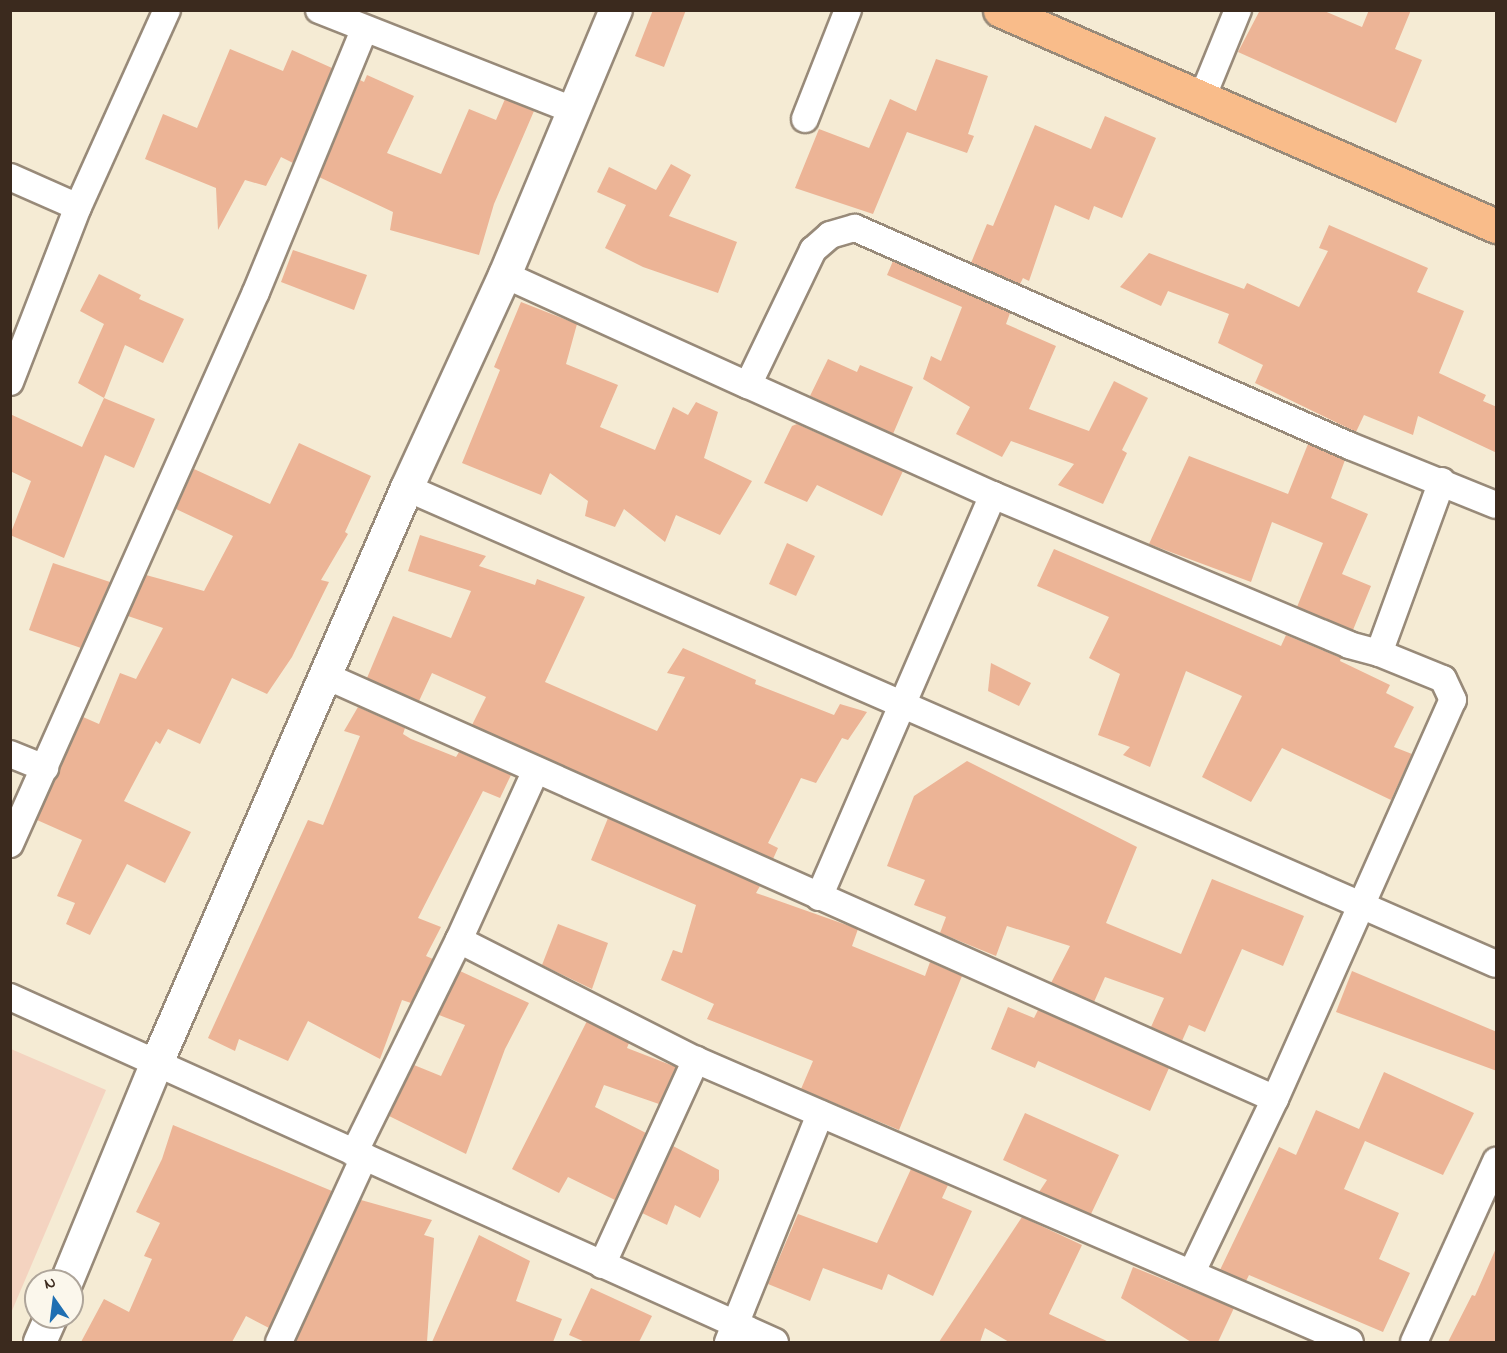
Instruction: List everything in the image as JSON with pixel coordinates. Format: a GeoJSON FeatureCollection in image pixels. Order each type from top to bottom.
{"type":"FeatureCollection","features":[{"type":"Feature","properties":{"kind":"main road"},"geometry":{"type":"LineString","coordinates":[[1000,10],[1497,226]]}},
{"type":"Feature","properties":{"kind":"street"},"geometry":{"type":"LineString","coordinates":[[10,382],[78,207],[167,10]]}},
{"type":"Feature","properties":{"kind":"street"},"geometry":{"type":"LineString","coordinates":[[320,10],[364,30],[573,110]]}},
{"type":"Feature","properties":{"kind":"street"},"geometry":{"type":"LineString","coordinates":[[72,1269],[156,1065],[407,488],[505,275],[616,10]]}},
{"type":"Feature","properties":{"kind":"street"},"geometry":{"type":"LineString","coordinates":[[805,119],[848,10]]}},
{"type":"Feature","properties":{"kind":"street"},"geometry":{"type":"LineString","coordinates":[[1202,98],[1238,10]]}},
{"type":"Feature","properties":{"kind":"street"},"geometry":{"type":"LineString","coordinates":[[10,844],[256,292],[364,30]]}},
{"type":"Feature","properties":{"kind":"street"},"geometry":{"type":"LineString","coordinates":[[10,177],[78,207]]}},
{"type":"Feature","properties":{"kind":"street"},"geometry":{"type":"LineString","coordinates":[[748,385],[813,250],[830,235],[855,228],[1350,446],[1442,481],[1497,506]]}},
{"type":"Feature","properties":{"kind":"street"},"geometry":{"type":"LineString","coordinates":[[505,275],[993,495],[1349,645],[1378,653],[1443,679],[1453,700],[1275,1100],[1192,1272]]}},
{"type":"Feature","properties":{"kind":"street"},"geometry":{"type":"LineString","coordinates":[[1378,653],[1442,481]]}},
{"type":"Feature","properties":{"kind":"street"},"geometry":{"type":"LineString","coordinates":[[407,488],[1497,964]]}},
{"type":"Feature","properties":{"kind":"street"},"geometry":{"type":"LineString","coordinates":[[819,897],[993,495]]}},
{"type":"Feature","properties":{"kind":"street"},"geometry":{"type":"LineString","coordinates":[[326,676],[1275,1100]]}},
{"type":"Feature","properties":{"kind":"street"},"geometry":{"type":"LineString","coordinates":[[10,754],[45,768]]}},
{"type":"Feature","properties":{"kind":"street"},"geometry":{"type":"LineString","coordinates":[[279,1342],[359,1155],[536,770]]}},
{"type":"Feature","properties":{"kind":"street"},"geometry":{"type":"LineString","coordinates":[[459,940],[696,1060],[1350,1342]]}},
{"type":"Feature","properties":{"kind":"street"},"geometry":{"type":"LineString","coordinates":[[10,997],[602,1265],[731,1334],[775,1342]]}},
{"type":"Feature","properties":{"kind":"street"},"geometry":{"type":"LineString","coordinates":[[602,1265],[696,1060]]}},
{"type":"Feature","properties":{"kind":"street"},"geometry":{"type":"LineString","coordinates":[[731,1334],[820,1113]]}},
{"type":"Feature","properties":{"kind":"street"},"geometry":{"type":"LineString","coordinates":[[1414,1342],[1497,1161]]}},
{"type":"Feature","properties":{"kind":"shaded area"},"geometry":{"type":"Polygon","coordinates":[[[11,1049],[106,1090],[30,1269],[24,1269],[24,1282],[11,1313],[11,1049]]]}},
{"type":"Feature","properties":{"kind":"building"},"geometry":{"type":"Polygon","coordinates":[[[653,10],[686,10],[664,67],[635,56],[653,10]]]}},
{"type":"Feature","properties":{"kind":"building"},"geometry":{"type":"Polygon","coordinates":[[[1260,10],[1322,10],[1362,27],[1369,10],[1411,10],[1395,49],[1422,60],[1396,123],[1238,52],[1260,10]]]}},
{"type":"Feature","properties":{"kind":"building"},"geometry":{"type":"Polygon","coordinates":[[[230,49],[283,71],[292,50],[332,68],[293,163],[281,157],[266,186],[245,180],[218,230],[216,188],[145,159],[163,114],[197,128],[230,49]]]}},
{"type":"Feature","properties":{"kind":"building"},"geometry":{"type":"Polygon","coordinates":[[[936,59],[988,76],[968,134],[974,136],[967,153],[907,132],[873,214],[795,188],[819,129],[869,148],[890,99],[916,111],[936,59]]]}},
{"type":"Feature","properties":{"kind":"building"},"geometry":{"type":"Polygon","coordinates":[[[367,75],[414,96],[387,153],[441,174],[469,109],[496,120],[505,99],[534,111],[494,204],[479,255],[390,230],[393,212],[319,177],[360,80],[364,82],[367,75]]]}},
{"type":"Feature","properties":{"kind":"building"},"geometry":{"type":"Polygon","coordinates":[[[1105,116],[1156,138],[1122,218],[1094,206],[1089,220],[1055,205],[1029,281],[1023,278],[1020,284],[971,263],[987,224],[993,226],[1035,125],[1091,149],[1105,116]]]}},
{"type":"Feature","properties":{"kind":"building"},"geometry":{"type":"Polygon","coordinates":[[[671,164],[691,175],[669,216],[737,242],[718,293],[643,267],[605,248],[626,205],[597,192],[609,167],[656,190],[671,164]]]}},
{"type":"Feature","properties":{"kind":"building"},"geometry":{"type":"Polygon","coordinates":[[[1329,225],[1428,268],[1417,292],[1464,311],[1439,373],[1486,395],[1483,401],[1497,407],[1497,453],[1418,416],[1413,435],[1364,415],[1356,432],[1255,383],[1263,365],[1218,343],[1229,314],[1168,291],[1161,306],[1120,287],[1149,253],[1244,289],[1247,283],[1299,307],[1328,251],[1319,248],[1329,225]]]}},
{"type":"Feature","properties":{"kind":"building"},"geometry":{"type":"Polygon","coordinates":[[[293,250],[367,275],[354,310],[281,282],[293,250]]]}},
{"type":"Feature","properties":{"kind":"building"},"geometry":{"type":"Polygon","coordinates":[[[893,261],[1010,313],[1006,324],[1056,346],[1029,409],[1089,431],[1114,381],[1148,398],[1122,450],[1127,453],[1103,504],[1058,485],[1074,464],[1011,441],[1002,457],[956,434],[970,407],[923,379],[931,356],[941,361],[962,307],[887,275],[893,261]]]}},
{"type":"Feature","properties":{"kind":"building"},"geometry":{"type":"Polygon","coordinates":[[[99,274],[141,295],[139,299],[184,319],[163,363],[125,345],[104,398],[78,383],[104,324],[80,311],[99,274]]]}},
{"type":"Feature","properties":{"kind":"building"},"geometry":{"type":"Polygon","coordinates":[[[521,302],[577,324],[566,364],[618,385],[600,427],[655,450],[673,407],[688,415],[696,402],[718,412],[704,458],[752,481],[720,535],[676,515],[665,542],[624,509],[615,527],[585,516],[588,501],[550,473],[541,495],[462,463],[500,370],[494,367],[521,302]]]}},
{"type":"Feature","properties":{"kind":"building"},"geometry":{"type":"Polygon","coordinates":[[[828,359],[857,372],[860,365],[913,387],[893,434],[810,396],[828,359]]]}},
{"type":"Feature","properties":{"kind":"building"},"geometry":{"type":"Polygon","coordinates":[[[104,398],[155,419],[134,468],[105,455],[64,558],[10,535],[31,481],[10,471],[10,414],[82,447],[104,398]]]}},
{"type":"Feature","properties":{"kind":"building"},"geometry":{"type":"Polygon","coordinates":[[[797,424],[903,471],[882,516],[817,485],[807,502],[764,483],[792,426],[797,424]]]}},
{"type":"Feature","properties":{"kind":"building"},"geometry":{"type":"Polygon","coordinates":[[[299,443],[371,476],[345,532],[348,534],[321,580],[329,582],[292,657],[267,694],[232,678],[200,744],[168,729],[160,744],[156,741],[124,801],[191,832],[165,883],[127,864],[90,935],[66,924],[75,903],[57,896],[82,840],[37,820],[83,717],[99,724],[120,673],[136,679],[163,628],[128,616],[146,575],[204,591],[233,536],[176,509],[194,469],[270,504],[299,443]]]}},
{"type":"Feature","properties":{"kind":"building"},"geometry":{"type":"Polygon","coordinates":[[[1308,444],[1345,460],[1331,498],[1368,514],[1342,574],[1371,586],[1353,630],[1297,607],[1323,543],[1272,522],[1251,582],[1149,544],[1189,456],[1288,494],[1308,444]]]}},
{"type":"Feature","properties":{"kind":"building"},"geometry":{"type":"Polygon","coordinates":[[[420,535],[486,556],[479,566],[535,585],[537,579],[585,597],[545,682],[657,731],[685,677],[667,673],[683,648],[756,680],[755,684],[834,715],[840,704],[867,712],[848,740],[842,738],[816,783],[801,778],[768,843],[778,848],[773,859],[472,725],[486,697],[432,673],[419,701],[367,678],[393,616],[451,638],[471,591],[408,571],[420,535]]]}},
{"type":"Feature","properties":{"kind":"building"},"geometry":{"type":"Polygon","coordinates":[[[787,543],[815,556],[796,596],[769,584],[787,543]]]}},
{"type":"Feature","properties":{"kind":"building"},"geometry":{"type":"Polygon","coordinates":[[[1054,549],[1281,646],[1286,635],[1341,658],[1340,661],[1390,685],[1386,693],[1414,707],[1394,747],[1412,754],[1391,800],[1282,748],[1251,802],[1202,777],[1242,696],[1186,671],[1150,767],[1123,755],[1130,747],[1098,735],[1120,674],[1089,658],[1109,617],[1037,586],[1054,549]]]}},
{"type":"Feature","properties":{"kind":"building"},"geometry":{"type":"Polygon","coordinates":[[[53,563],[110,582],[81,648],[29,630],[53,563]]]}},
{"type":"Feature","properties":{"kind":"building"},"geometry":{"type":"Polygon","coordinates":[[[991,663],[1031,683],[1019,706],[988,691],[991,663]]]}},
{"type":"Feature","properties":{"kind":"building"},"geometry":{"type":"Polygon","coordinates":[[[358,707],[405,728],[403,734],[411,739],[456,757],[459,752],[511,775],[500,798],[483,791],[418,918],[441,927],[426,956],[433,959],[411,1003],[402,1000],[380,1059],[308,1021],[288,1061],[239,1039],[235,1051],[208,1038],[308,820],[323,825],[360,736],[344,731],[358,707]]]}},
{"type":"Feature","properties":{"kind":"building"},"geometry":{"type":"Polygon","coordinates":[[[967,761],[1137,847],[1106,923],[1181,954],[1212,879],[1304,916],[1283,966],[1242,949],[1205,1032],[1189,1025],[1182,1041],[1151,1027],[1164,998],[1105,977],[1094,1002],[1051,983],[1070,946],[1007,926],[996,956],[940,933],[946,917],[914,905],[925,880],[887,866],[914,796],[967,761]]]}},
{"type":"Feature","properties":{"kind":"building"},"geometry":{"type":"Polygon","coordinates":[[[608,818],[760,886],[756,893],[858,929],[852,946],[925,976],[930,962],[962,976],[899,1130],[801,1089],[813,1061],[707,1019],[714,1004],[661,980],[673,950],[682,953],[696,905],[591,860],[608,818]]]}},
{"type":"Feature","properties":{"kind":"building"},"geometry":{"type":"Polygon","coordinates":[[[558,924],[608,943],[592,989],[542,965],[558,924]]]}},
{"type":"Feature","properties":{"kind":"building"},"geometry":{"type":"Polygon","coordinates":[[[460,971],[529,1003],[505,1049],[466,1154],[389,1116],[414,1065],[441,1076],[465,1025],[439,1015],[460,971]]]}},
{"type":"Feature","properties":{"kind":"building"},"geometry":{"type":"Polygon","coordinates":[[[1352,971],[1497,1032],[1497,1071],[1336,1012],[1352,971]]]}},
{"type":"Feature","properties":{"kind":"building"},"geometry":{"type":"Polygon","coordinates":[[[1008,1007],[1034,1018],[1038,1010],[1169,1068],[1150,1111],[1038,1061],[1035,1068],[991,1049],[1008,1007]]]}},
{"type":"Feature","properties":{"kind":"building"},"geometry":{"type":"Polygon","coordinates":[[[587,1021],[629,1043],[627,1048],[676,1067],[659,1104],[604,1085],[595,1107],[646,1133],[615,1200],[568,1177],[559,1193],[512,1169],[587,1021]]]}},
{"type":"Feature","properties":{"kind":"building"},"geometry":{"type":"Polygon","coordinates":[[[1384,1072],[1474,1113],[1443,1175],[1365,1141],[1344,1189],[1399,1213],[1379,1259],[1410,1273],[1383,1332],[1249,1275],[1246,1281],[1220,1270],[1279,1147],[1296,1155],[1316,1110],[1359,1129],[1384,1072]]]}},
{"type":"Feature","properties":{"kind":"building"},"geometry":{"type":"Polygon","coordinates":[[[1025,1113],[1119,1155],[1091,1214],[1039,1192],[1047,1180],[1003,1160],[1025,1113]]]}},
{"type":"Feature","properties":{"kind":"building"},"geometry":{"type":"Polygon","coordinates":[[[173,1125],[332,1191],[269,1328],[246,1316],[232,1342],[81,1342],[104,1299],[129,1312],[152,1259],[144,1256],[160,1223],[136,1212],[162,1159],[173,1125]]]}},
{"type":"Feature","properties":{"kind":"building"},"geometry":{"type":"Polygon","coordinates":[[[673,1146],[719,1170],[719,1180],[700,1218],[675,1205],[667,1225],[642,1213],[673,1146]]]}},
{"type":"Feature","properties":{"kind":"building"},"geometry":{"type":"Polygon","coordinates":[[[911,1169],[948,1185],[942,1198],[972,1211],[933,1296],[888,1274],[882,1290],[823,1268],[810,1301],[768,1284],[798,1214],[877,1243],[911,1169]]]}},
{"type":"Feature","properties":{"kind":"building"},"geometry":{"type":"Polygon","coordinates":[[[361,1200],[432,1220],[424,1235],[434,1238],[427,1342],[295,1342],[361,1200]]]}},
{"type":"Feature","properties":{"kind":"building"},"geometry":{"type":"Polygon","coordinates":[[[1022,1217],[1082,1245],[1049,1314],[1109,1342],[1009,1342],[985,1328],[980,1342],[939,1342],[1022,1217]]]}},
{"type":"Feature","properties":{"kind":"building"},"geometry":{"type":"Polygon","coordinates":[[[479,1235],[530,1261],[516,1301],[562,1319],[553,1342],[432,1342],[479,1235]]]}},
{"type":"Feature","properties":{"kind":"building"},"geometry":{"type":"Polygon","coordinates":[[[1497,1246],[1497,1342],[1448,1342],[1472,1295],[1475,1296],[1497,1246]]]}},
{"type":"Feature","properties":{"kind":"building"},"geometry":{"type":"Polygon","coordinates":[[[1133,1267],[1234,1308],[1218,1342],[1191,1342],[1121,1298],[1133,1267]]]}},
{"type":"Feature","properties":{"kind":"building"},"geometry":{"type":"Polygon","coordinates":[[[591,1288],[652,1316],[639,1342],[585,1342],[569,1335],[591,1288]]]}}]}
